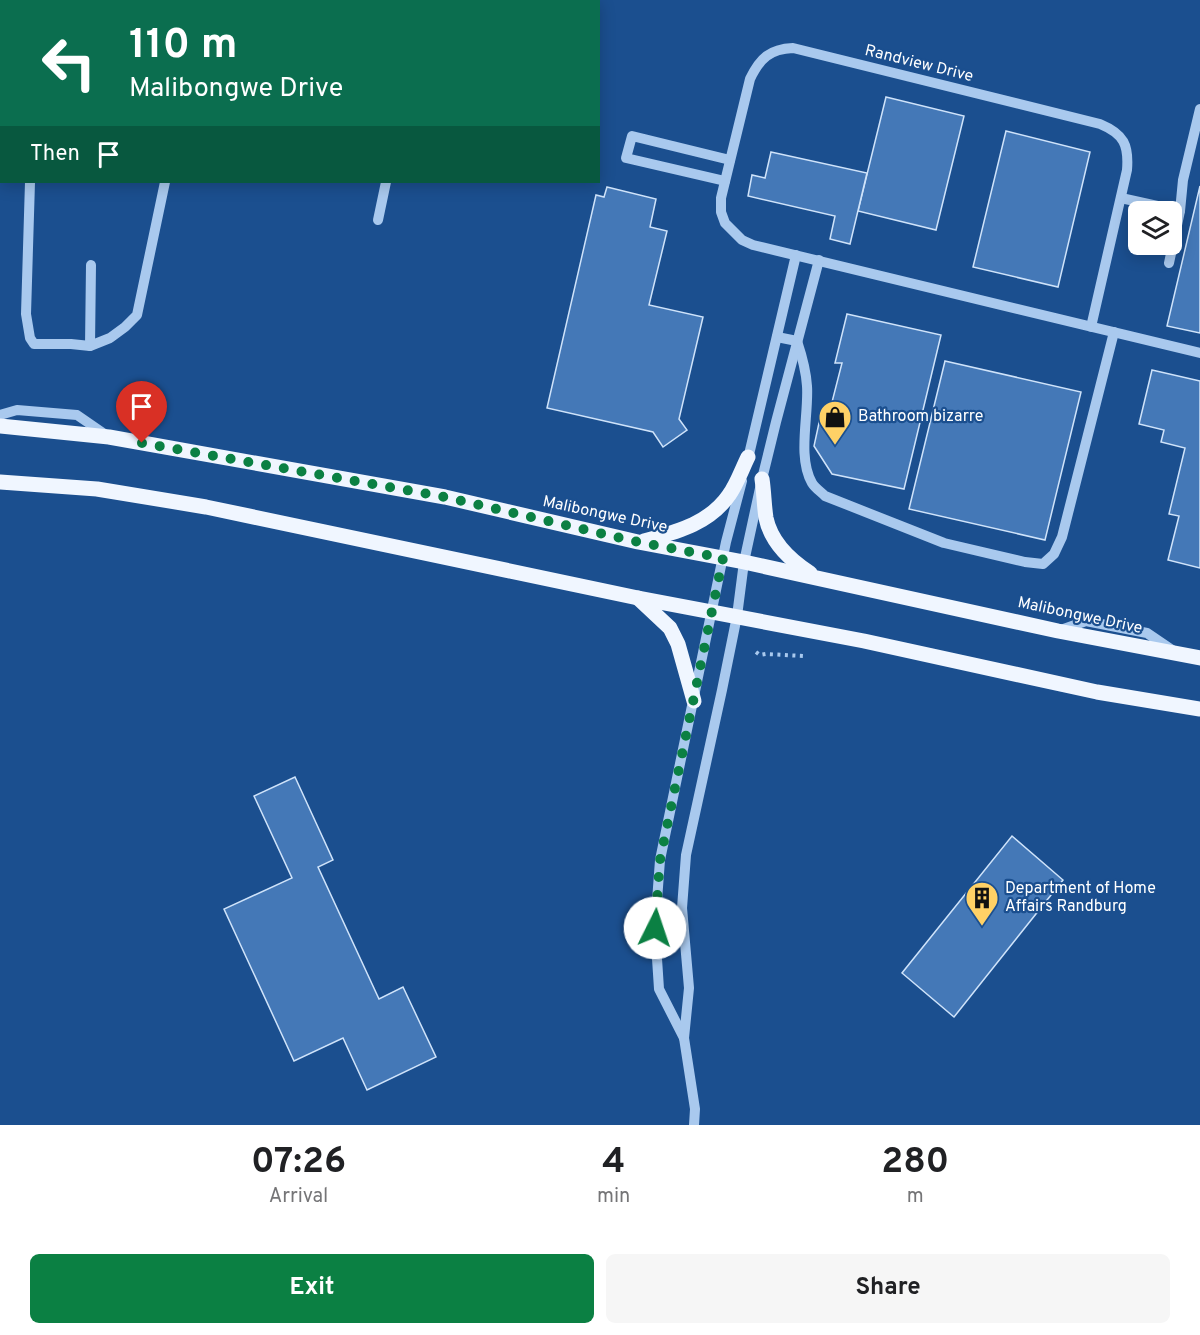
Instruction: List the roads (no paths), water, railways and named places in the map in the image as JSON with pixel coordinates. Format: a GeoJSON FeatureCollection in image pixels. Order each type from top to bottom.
{"type":"FeatureCollection","features":[{"type":"Feature","properties":{"kind":"main road","name":"Malibongwe Drive"},"geometry":{"type":"LineString","coordinates":[[0,426],[109,437],[445,497],[638,542],[744,562],[1058,631],[1200,658]]}},
{"type":"Feature","properties":{"kind":"main road"},"geometry":{"type":"LineString","coordinates":[[638,542],[675,532],[706,518],[729,495],[748,457]]}},
{"type":"Feature","properties":{"kind":"main road"},"geometry":{"type":"LineString","coordinates":[[762,479],[767,520],[777,543],[794,562],[818,578]]}},
{"type":"Feature","properties":{"kind":"main road"},"geometry":{"type":"LineString","coordinates":[[0,482],[97,489],[206,507],[638,598],[864,641],[1097,692],[1200,709]]}},
{"type":"Feature","properties":{"kind":"main road"},"geometry":{"type":"LineString","coordinates":[[638,598],[670,628],[678,645],[694,701]]}},
{"type":"Feature","properties":{"kind":"street","name":"Randview Drive"},"geometry":{"type":"LineString","coordinates":[[1091,327],[1127,170],[1126,145],[1120,135],[1111,128],[793,48],[774,52],[764,58],[755,68],[750,79],[721,198],[721,212],[725,223],[742,240],[753,245],[819,260],[1091,327],[1200,353]]}},
{"type":"Feature","properties":{"kind":"street"},"geometry":{"type":"LineString","coordinates":[[1181,201],[1183,180],[1200,109]]}},
{"type":"Feature","properties":{"kind":"street"},"geometry":{"type":"LineString","coordinates":[[725,181],[626,158],[632,136],[730,160]]}},
{"type":"Feature","properties":{"kind":"street"},"geometry":{"type":"LineString","coordinates":[[30,183],[26,315],[30,338],[34,344],[90,346],[110,338],[126,327],[137,315],[165,183]]}},
{"type":"Feature","properties":{"kind":"street"},"geometry":{"type":"LineString","coordinates":[[378,220],[386,183]]}},
{"type":"Feature","properties":{"kind":"street"},"geometry":{"type":"LineString","coordinates":[[1121,198],[1135,201]]}},
{"type":"Feature","properties":{"kind":"street"},"geometry":{"type":"LineString","coordinates":[[684,1038],[659,990],[655,928],[660,860],[723,558],[796,255]]}},
{"type":"Feature","properties":{"kind":"street"},"geometry":{"type":"LineString","coordinates":[[1169,263],[1171,255]]}},
{"type":"Feature","properties":{"kind":"street"},"geometry":{"type":"LineString","coordinates":[[694,1125],[695,1109],[684,1038],[689,988],[682,908],[686,855],[737,616],[744,562],[762,479],[819,260]]}},
{"type":"Feature","properties":{"kind":"street"},"geometry":{"type":"LineString","coordinates":[[90,346],[91,265]]}},
{"type":"Feature","properties":{"kind":"street"},"geometry":{"type":"LineString","coordinates":[[797,341],[805,366],[807,388],[806,466],[812,484],[825,496],[944,543],[1043,564],[1054,555],[1062,537],[1114,332]]}},
{"type":"Feature","properties":{"kind":"street"},"geometry":{"type":"LineString","coordinates":[[777,337],[797,341]]}},
{"type":"Feature","properties":{"kind":"street"},"geometry":{"type":"LineString","coordinates":[[0,415],[17,410],[77,415],[109,437]]}},
{"type":"Feature","properties":{"kind":"place","name":"Bathroom bizarre"},"geometry":{"type":"Point","coordinates":[835,446]}},
{"type":"Feature","properties":{"kind":"place","name":"Department of Home Affairs Randburg"},"geometry":{"type":"Point","coordinates":[982,927]}}]}
